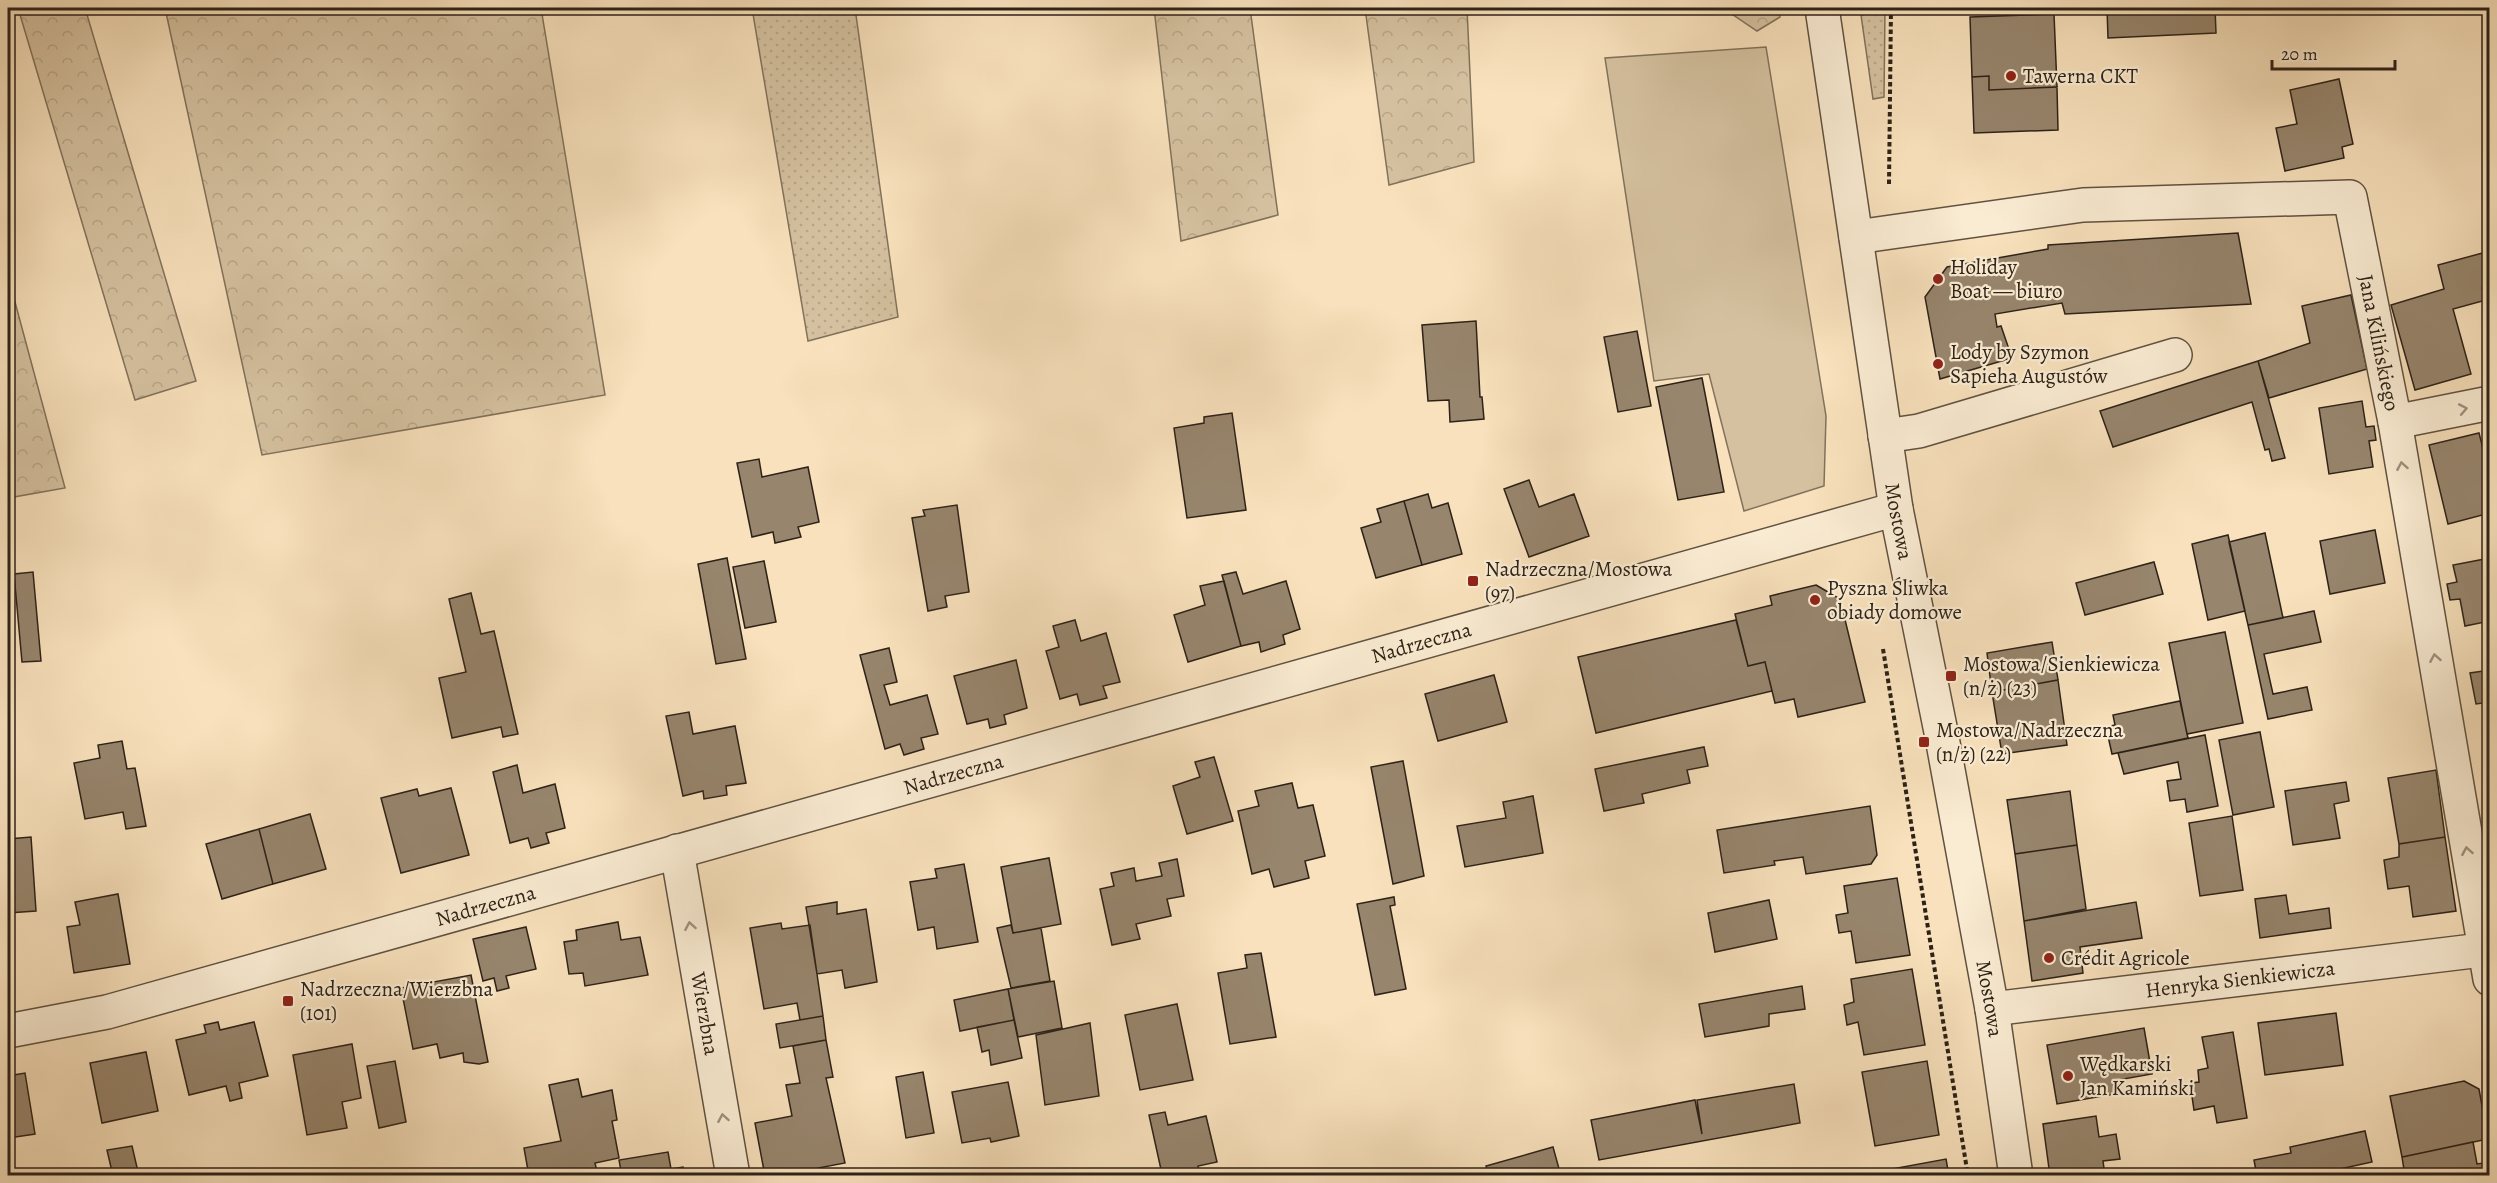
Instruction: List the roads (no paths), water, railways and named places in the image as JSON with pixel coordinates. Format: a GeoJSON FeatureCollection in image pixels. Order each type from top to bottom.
{"type":"FeatureCollection","features":[{"type":"Feature","properties":{"kind":"street","name":"Mostowa"},"geometry":{"type":"LineString","coordinates":[[1822,8],[1896,509],[1941,732],[1992,1010],[2016,1176]]}},
{"type":"Feature","properties":{"kind":"street","name":"Jana Kilińskiego"},"geometry":{"type":"LineString","coordinates":[[1856,237],[2084,205],[2350,197],[2395,422],[2488,959]]}},
{"type":"Feature","properties":{"kind":"street"},"geometry":{"type":"LineString","coordinates":[[1885,436],[1919,431],[2175,355]]}},
{"type":"Feature","properties":{"kind":"street"},"geometry":{"type":"LineString","coordinates":[[2395,422],[2490,404]]}},
{"type":"Feature","properties":{"kind":"street","name":"Nadrzeczna"},"geometry":{"type":"LineString","coordinates":[[8,1031],[107,1012],[1896,509]]}},
{"type":"Feature","properties":{"kind":"street","name":"Wierzbna"},"geometry":{"type":"LineString","coordinates":[[677,851],[733,1176]]}},
{"type":"Feature","properties":{"kind":"street","name":"Henryka Sienkiewicza"},"geometry":{"type":"LineString","coordinates":[[1992,1010],[2488,959]]}},
{"type":"Feature","properties":{"kind":"place","name":"Tawerna CKT"},"geometry":{"type":"Point","coordinates":[2011,76]}},
{"type":"Feature","properties":{"kind":"place","name":"Holiday Boat — biuro"},"geometry":{"type":"Point","coordinates":[1938,279]}},
{"type":"Feature","properties":{"kind":"place","name":"Lody by Szymon Sapieha Augustów"},"geometry":{"type":"Point","coordinates":[1938,364]}},
{"type":"Feature","properties":{"kind":"place","name":"Nadrzeczna/Mostowa (97)"},"geometry":{"type":"Point","coordinates":[1473,581]}},
{"type":"Feature","properties":{"kind":"place","name":"Pyszna Śliwka obiady domowe"},"geometry":{"type":"Point","coordinates":[1815,600]}},
{"type":"Feature","properties":{"kind":"place","name":"Mostowa/Sienkiewicza (n/ż) (23)"},"geometry":{"type":"Point","coordinates":[1951,676]}},
{"type":"Feature","properties":{"kind":"place","name":"Mostowa/Nadrzeczna (n/ż) (22)"},"geometry":{"type":"Point","coordinates":[1924,742]}},
{"type":"Feature","properties":{"kind":"place","name":"Crédit Agricole"},"geometry":{"type":"Point","coordinates":[2049,958]}},
{"type":"Feature","properties":{"kind":"place","name":"Nadrzeczna/Wierzbna (101)"},"geometry":{"type":"Point","coordinates":[288,1001]}},
{"type":"Feature","properties":{"kind":"place","name":"Wędkarski Jan Kamiński"},"geometry":{"type":"Point","coordinates":[2068,1076]}}]}
